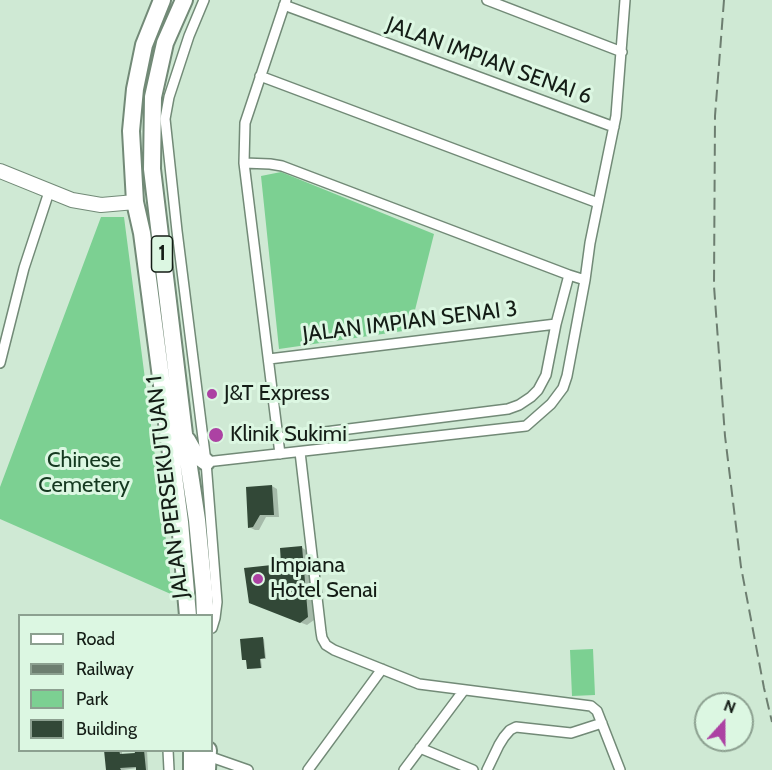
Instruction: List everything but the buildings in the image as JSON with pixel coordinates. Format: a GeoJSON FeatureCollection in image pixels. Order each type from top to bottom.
{"type":"FeatureCollection","features":[{"type":"Feature","properties":{"kind":"highway","name":"JALAN PERSEKUTUAN 1"},"geometry":{"type":"LineString","coordinates":[[162,0],[144,45],[135,89],[131,131],[135,202],[142,233],[180,522],[188,614]]}},
{"type":"Feature","properties":{"kind":"highway","name":"JALAN PERSEKUTUAN 1"},"geometry":{"type":"LineString","coordinates":[[184,0],[165,44],[153,97],[152,169],[184,434],[197,520],[205,614]]}},
{"type":"Feature","properties":{"kind":"highway"},"geometry":{"type":"LineString","coordinates":[[184,434],[195,454],[207,462]]}},
{"type":"Feature","properties":{"kind":"highway"},"geometry":{"type":"LineString","coordinates":[[192,770],[204,757]]}},
{"type":"Feature","properties":{"kind":"street"},"geometry":{"type":"LineString","coordinates":[[144,45],[156,0]]}},
{"type":"Feature","properties":{"kind":"street"},"geometry":{"type":"LineString","coordinates":[[204,0],[189,36],[169,97],[165,119],[207,462],[217,602],[213,625]]}},
{"type":"Feature","properties":{"kind":"street"},"geometry":{"type":"LineString","coordinates":[[487,0],[622,52]]}},
{"type":"Feature","properties":{"kind":"street"},"geometry":{"type":"LineString","coordinates":[[207,462],[525,426],[551,404],[563,388],[567,375],[590,243],[614,128],[625,0]]}},
{"type":"Feature","properties":{"kind":"street"},"geometry":{"type":"LineString","coordinates":[[280,454],[244,163],[245,123],[285,3]]}},
{"type":"Feature","properties":{"kind":"street","name":"JALAN IMPIAN SENAI 6"},"geometry":{"type":"LineString","coordinates":[[285,3],[614,128]]}},
{"type":"Feature","properties":{"kind":"street"},"geometry":{"type":"LineString","coordinates":[[260,76],[598,203]]}},
{"type":"Feature","properties":{"kind":"street"},"geometry":{"type":"LineString","coordinates":[[244,163],[282,166],[585,280]]}},
{"type":"Feature","properties":{"kind":"street"},"geometry":{"type":"LineString","coordinates":[[0,171],[72,200],[95,205],[135,202]]}},
{"type":"Feature","properties":{"kind":"street"},"geometry":{"type":"LineString","coordinates":[[0,363],[24,268],[49,192]]}},
{"type":"Feature","properties":{"kind":"street"},"geometry":{"type":"LineString","coordinates":[[278,438],[508,409],[519,405],[531,397],[543,382],[568,275]]}},
{"type":"Feature","properties":{"kind":"street","name":"JALAN IMPIAN SENAI 3"},"geometry":{"type":"LineString","coordinates":[[268,359],[556,324]]}},
{"type":"Feature","properties":{"kind":"street"},"geometry":{"type":"LineString","coordinates":[[300,452],[322,638],[326,645],[419,684],[591,706],[597,711],[620,770]]}},
{"type":"Feature","properties":{"kind":"street"},"geometry":{"type":"LineString","coordinates":[[308,770],[382,669]]}},
{"type":"Feature","properties":{"kind":"street"},"geometry":{"type":"LineString","coordinates":[[404,770],[464,690]]}},
{"type":"Feature","properties":{"kind":"street"},"geometry":{"type":"LineString","coordinates":[[487,770],[504,737],[516,727],[571,733],[602,723]]}},
{"type":"Feature","properties":{"kind":"street"},"geometry":{"type":"LineString","coordinates":[[420,748],[473,770]]}},
{"type":"Feature","properties":{"kind":"street"},"geometry":{"type":"LineString","coordinates":[[168,752],[169,770]]}},
{"type":"Feature","properties":{"kind":"street"},"geometry":{"type":"LineString","coordinates":[[204,757],[248,770]]}},
{"type":"Feature","properties":{"kind":"green space"},"geometry":{"type":"Polygon","coordinates":[[[281,172],[434,234],[410,330],[279,349],[261,176],[281,172]]]}},
{"type":"Feature","properties":{"kind":"green space","name":"Chinese Cemetery"},"geometry":{"type":"Polygon","coordinates":[[[101,217],[124,217],[173,595],[0,519],[0,487],[101,217]]]}},
{"type":"Feature","properties":{"kind":"green space"},"geometry":{"type":"Polygon","coordinates":[[[593,649],[595,695],[572,696],[570,650],[593,649]]]}},
{"type":"Feature","properties":{"kind":"railway"},"geometry":{"type":"LineString","coordinates":[[724,0],[715,116],[714,286],[725,436],[741,567],[772,722]]}},
{"type":"Feature","properties":{"kind":"place","name":"J&T Express"},"geometry":{"type":"Point","coordinates":[212,394]}},
{"type":"Feature","properties":{"kind":"place","name":"Klinik Sukimi"},"geometry":{"type":"Point","coordinates":[216,435]}},
{"type":"Feature","properties":{"kind":"place","name":"Impiana Hotel Senai"},"geometry":{"type":"Point","coordinates":[258,579]}}]}
